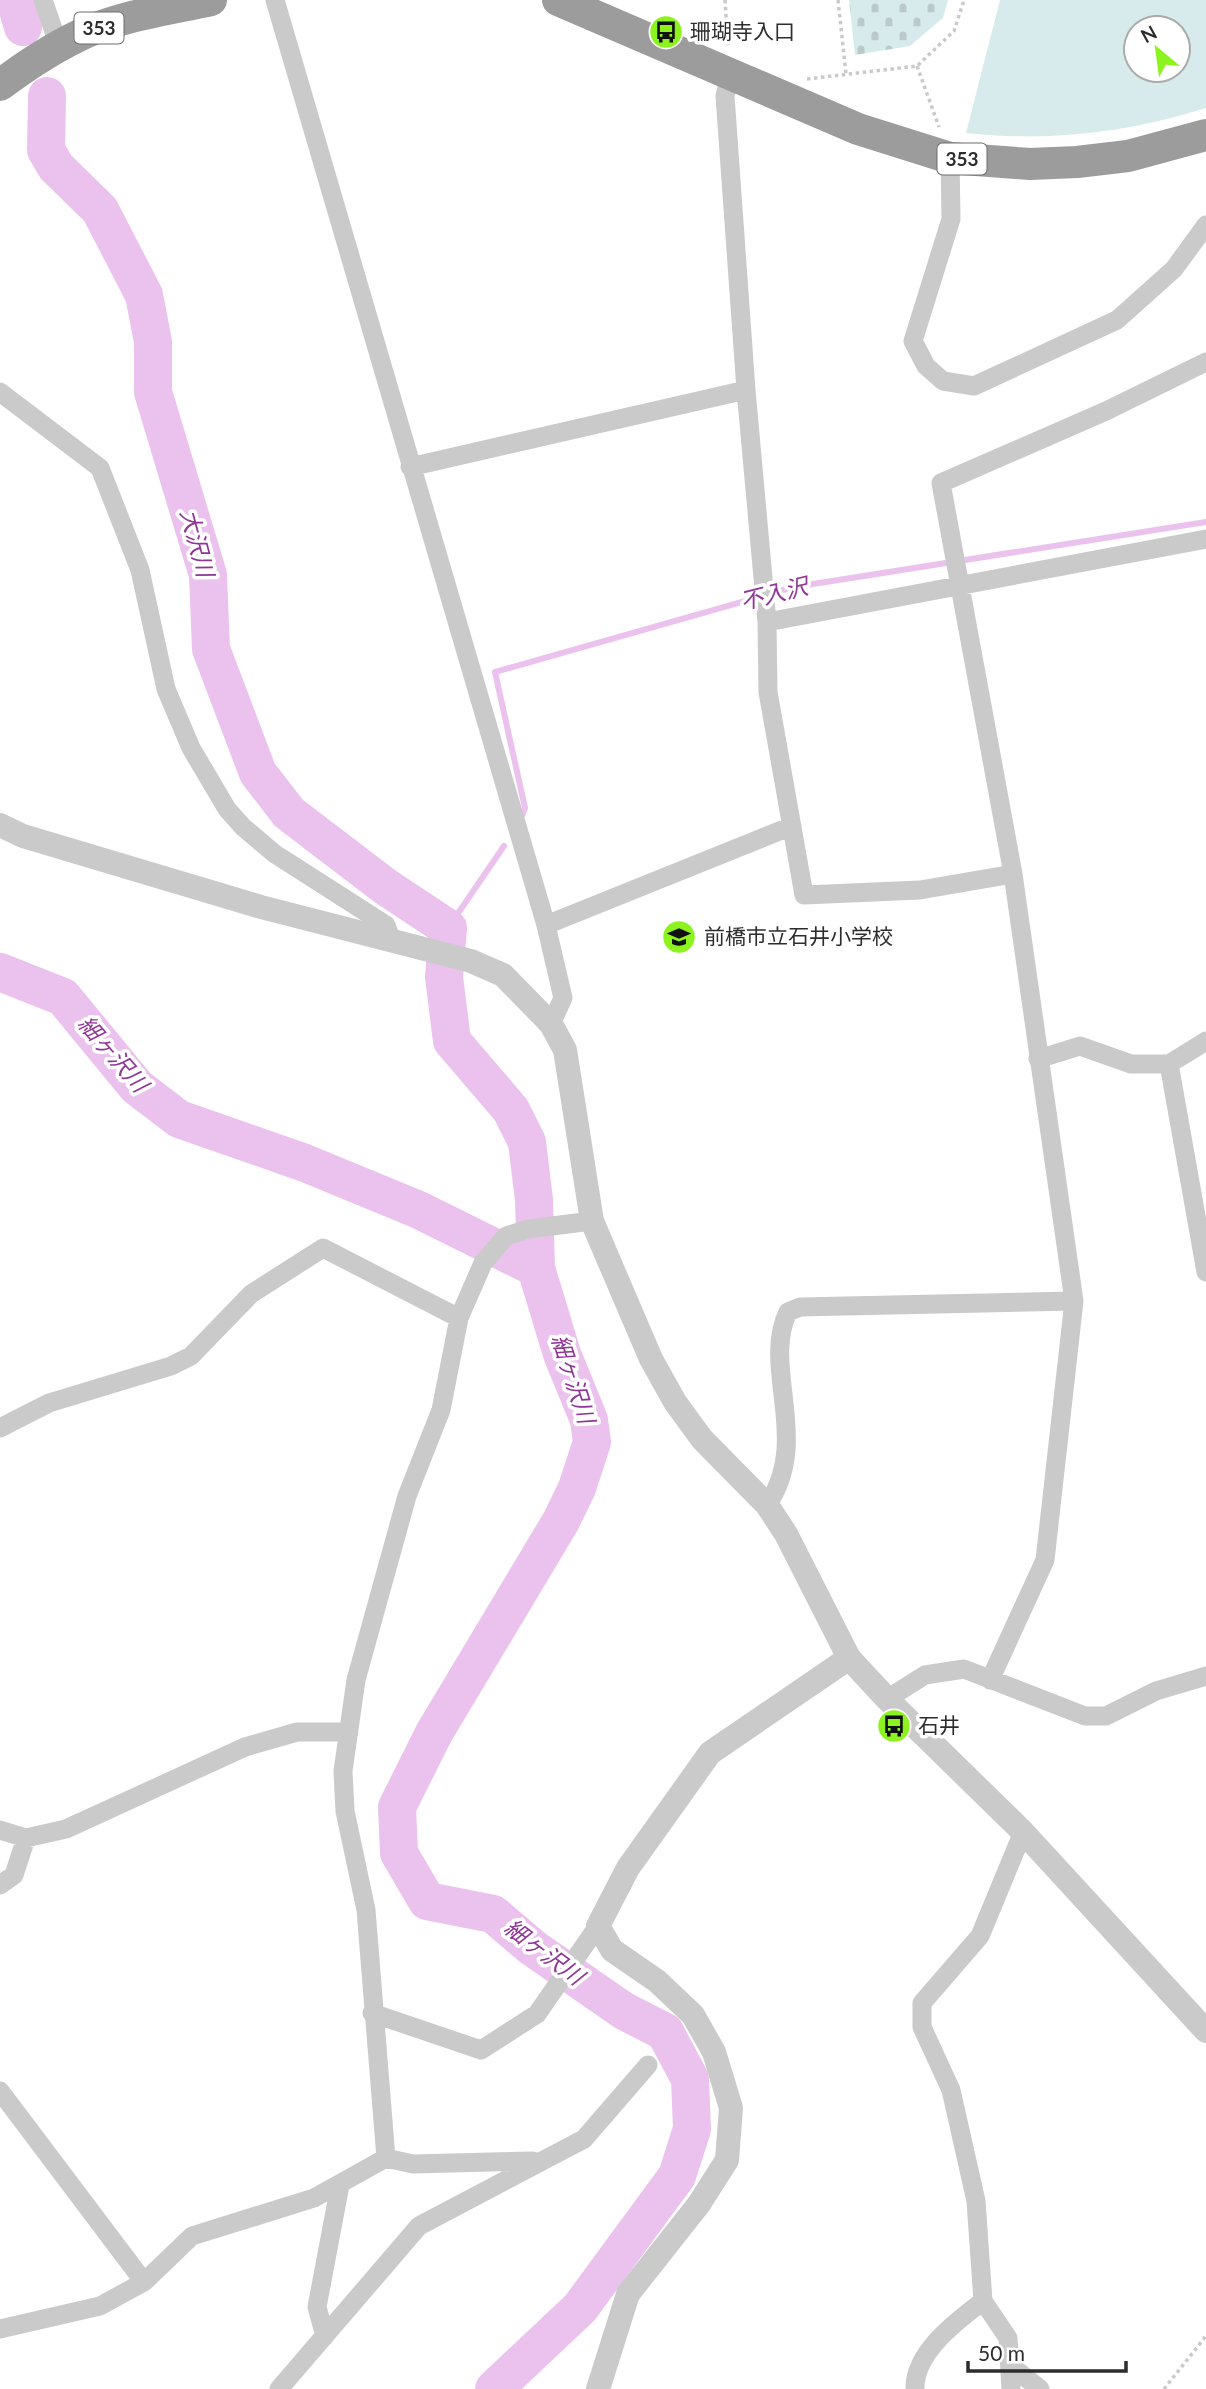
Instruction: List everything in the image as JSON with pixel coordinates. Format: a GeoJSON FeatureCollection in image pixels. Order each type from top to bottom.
{"type":"FeatureCollection","features":[{"type":"Feature","properties":{"kind":"highway","name":"353"},"geometry":{"type":"LineString","coordinates":[[0,85],[59,46],[120,20],[211,0]]}},
{"type":"Feature","properties":{"kind":"highway","name":"353"},"geometry":{"type":"LineString","coordinates":[[558,0],[858,129],[950,158],[1030,164],[1077,162],[1128,156],[1206,135]]}},
{"type":"Feature","properties":{"kind":"street"},"geometry":{"type":"LineString","coordinates":[[43,0],[59,46]]}},
{"type":"Feature","properties":{"kind":"street"},"geometry":{"type":"LineString","coordinates":[[275,0],[546,925],[563,999],[551,1024]]}},
{"type":"Feature","properties":{"kind":"street"},"geometry":{"type":"LineString","coordinates":[[730,75],[725,96],[765,614],[768,692],[804,895],[920,890],[1013,874]]}},
{"type":"Feature","properties":{"kind":"street"},"geometry":{"type":"LineString","coordinates":[[950,158],[951,219],[913,341],[926,366],[943,381],[974,386],[1117,320],[1174,269],[1206,225]]}},
{"type":"Feature","properties":{"kind":"street"},"geometry":{"type":"LineString","coordinates":[[990,1679],[1045,1560],[1074,1301],[1013,874],[942,484],[1106,411],[1206,362]]}},
{"type":"Feature","properties":{"kind":"street"},"geometry":{"type":"LineString","coordinates":[[410,467],[746,390]]}},
{"type":"Feature","properties":{"kind":"street"},"geometry":{"type":"LineString","coordinates":[[0,392],[100,468],[140,570],[166,689],[191,748],[228,809],[243,828],[275,854],[386,925],[391,939]]}},
{"type":"Feature","properties":{"kind":"street"},"geometry":{"type":"LineString","coordinates":[[765,614],[960,587],[1206,539]]}},
{"type":"Feature","properties":{"kind":"street"},"geometry":{"type":"LineString","coordinates":[[0,825],[23,836],[261,907],[471,961],[503,975],[551,1024],[565,1051],[592,1221],[651,1359],[674,1402],[702,1439],[767,1505],[786,1534],[849,1658],[887,1699],[1023,1832],[1206,2031]]}},
{"type":"Feature","properties":{"kind":"street"},"geometry":{"type":"LineString","coordinates":[[546,925],[792,826]]}},
{"type":"Feature","properties":{"kind":"street"},"geometry":{"type":"LineString","coordinates":[[1038,1059],[1080,1046],[1131,1064],[1169,1064],[1206,1041]]}},
{"type":"Feature","properties":{"kind":"street"},"geometry":{"type":"LineString","coordinates":[[1169,1064],[1203,1242],[1206,1272]]}},
{"type":"Feature","properties":{"kind":"street"},"geometry":{"type":"LineString","coordinates":[[386,2158],[372,2013],[366,1910],[345,1811],[343,1771],[356,1680],[407,1496],[441,1410],[459,1318],[483,1263],[506,1236],[528,1228],[592,1221]]}},
{"type":"Feature","properties":{"kind":"street"},"geometry":{"type":"LineString","coordinates":[[0,1428],[49,1403],[171,1366],[191,1356],[251,1294],[323,1248],[459,1318]]}},
{"type":"Feature","properties":{"kind":"street"},"geometry":{"type":"LineString","coordinates":[[767,1505],[781,1486],[788,1430],[779,1329],[788,1312],[800,1307],[1074,1301]]}},
{"type":"Feature","properties":{"kind":"street"},"geometry":{"type":"LineString","coordinates":[[372,2013],[481,2050],[537,2014],[598,1926],[628,1868],[710,1752],[849,1658]]}},
{"type":"Feature","properties":{"kind":"street"},"geometry":{"type":"LineString","coordinates":[[887,1699],[925,1675],[964,1670],[1085,1716],[1106,1716],[1156,1691],[1206,1676]]}},
{"type":"Feature","properties":{"kind":"street"},"geometry":{"type":"LineString","coordinates":[[0,1830],[26,1838],[66,1829],[245,1746],[297,1732],[349,1732]]}},
{"type":"Feature","properties":{"kind":"street"},"geometry":{"type":"LineString","coordinates":[[1011,2389],[1008,2337],[983,2301],[976,2202],[951,2090],[922,2027],[922,2003],[980,1936],[1023,1832]]}},
{"type":"Feature","properties":{"kind":"street"},"geometry":{"type":"LineString","coordinates":[[0,1885],[14,1875],[26,1838]]}},
{"type":"Feature","properties":{"kind":"street"},"geometry":{"type":"LineString","coordinates":[[598,1926],[612,1950],[657,1981],[692,2015],[714,2052],[731,2108],[727,2160],[699,2204],[628,2294],[598,2389]]}},
{"type":"Feature","properties":{"kind":"street"},"geometry":{"type":"LineString","coordinates":[[279,2389],[419,2226],[584,2139],[648,2066]]}},
{"type":"Feature","properties":{"kind":"street"},"geometry":{"type":"LineString","coordinates":[[0,2091],[144,2282]]}},
{"type":"Feature","properties":{"kind":"street"},"geometry":{"type":"LineString","coordinates":[[0,2329],[100,2306],[144,2282],[192,2236],[314,2198],[386,2158],[413,2164],[508,2164],[545,2160]]}},
{"type":"Feature","properties":{"kind":"street"},"geometry":{"type":"LineString","coordinates":[[325,2336],[317,2306],[340,2185]]}},
{"type":"Feature","properties":{"kind":"street"},"geometry":{"type":"LineString","coordinates":[[915,2389],[915,2379],[932,2348],[953,2325],[983,2301]]}},
{"type":"Feature","properties":{"kind":"street"},"geometry":{"type":"LineString","coordinates":[[1010,2365],[1040,2389]]}},
{"type":"Feature","properties":{"kind":"path"},"geometry":{"type":"LineString","coordinates":[[725,0],[730,75]]}},
{"type":"Feature","properties":{"kind":"path"},"geometry":{"type":"LineString","coordinates":[[838,0],[846,75]]}},
{"type":"Feature","properties":{"kind":"path"},"geometry":{"type":"LineString","coordinates":[[771,92],[801,80],[917,66],[954,31],[964,0]]}},
{"type":"Feature","properties":{"kind":"path"},"geometry":{"type":"LineString","coordinates":[[917,66],[950,158]]}},
{"type":"Feature","properties":{"kind":"path"},"geometry":{"type":"LineString","coordinates":[[1164,2389],[1206,2336]]}},
{"type":"Feature","properties":{"kind":"green space"},"geometry":{"type":"Polygon","coordinates":[[[849,0],[948,0],[943,18],[910,46],[855,55],[849,0]]]}},
{"type":"Feature","properties":{"kind":"green space"},"geometry":{"type":"Polygon","coordinates":[[[1000,0],[1206,0],[1206,108],[1147,124],[1087,133],[996,136],[966,133],[1000,0]]]}},
{"type":"Feature","properties":{"kind":"waterway","name":"大沢川"},"geometry":{"type":"LineString","coordinates":[[15,0],[23,27]]}},
{"type":"Feature","properties":{"kind":"waterway","name":"細ヶ沢川"},"geometry":{"type":"LineString","coordinates":[[47,96],[46,150],[56,167],[100,210],[144,295],[153,342],[153,392],[208,575],[211,649],[258,773],[289,813],[386,887],[448,928],[444,977],[452,1041],[511,1110],[527,1142],[534,1200],[536,1268],[562,1354],[589,1420],[592,1442],[577,1488],[561,1521],[434,1733],[397,1807],[399,1853],[427,1901],[493,1914],[533,1948],[624,2011],[665,2032],[690,2079],[692,2129],[677,2176],[580,2308],[494,2389]]}},
{"type":"Feature","properties":{"kind":"waterway","name":"不入沢"},"geometry":{"type":"LineString","coordinates":[[522,816],[525,808],[495,672],[794,587],[1206,522]]}},
{"type":"Feature","properties":{"kind":"waterway","name":"不入沢"},"geometry":{"type":"LineString","coordinates":[[448,928],[504,846]]}},
{"type":"Feature","properties":{"kind":"waterway","name":"細ヶ沢川"},"geometry":{"type":"LineString","coordinates":[[0,972],[63,997],[137,1087],[179,1119],[305,1163],[419,1210],[536,1268]]}},
{"type":"Feature","properties":{"kind":"place","name":"珊瑚寺入口"},"geometry":{"type":"Point","coordinates":[666,32]}},
{"type":"Feature","properties":{"kind":"place","name":"前橋市立石井小学校"},"geometry":{"type":"Point","coordinates":[679,937]}},
{"type":"Feature","properties":{"kind":"place","name":"石井"},"geometry":{"type":"Point","coordinates":[894,1726]}}]}
